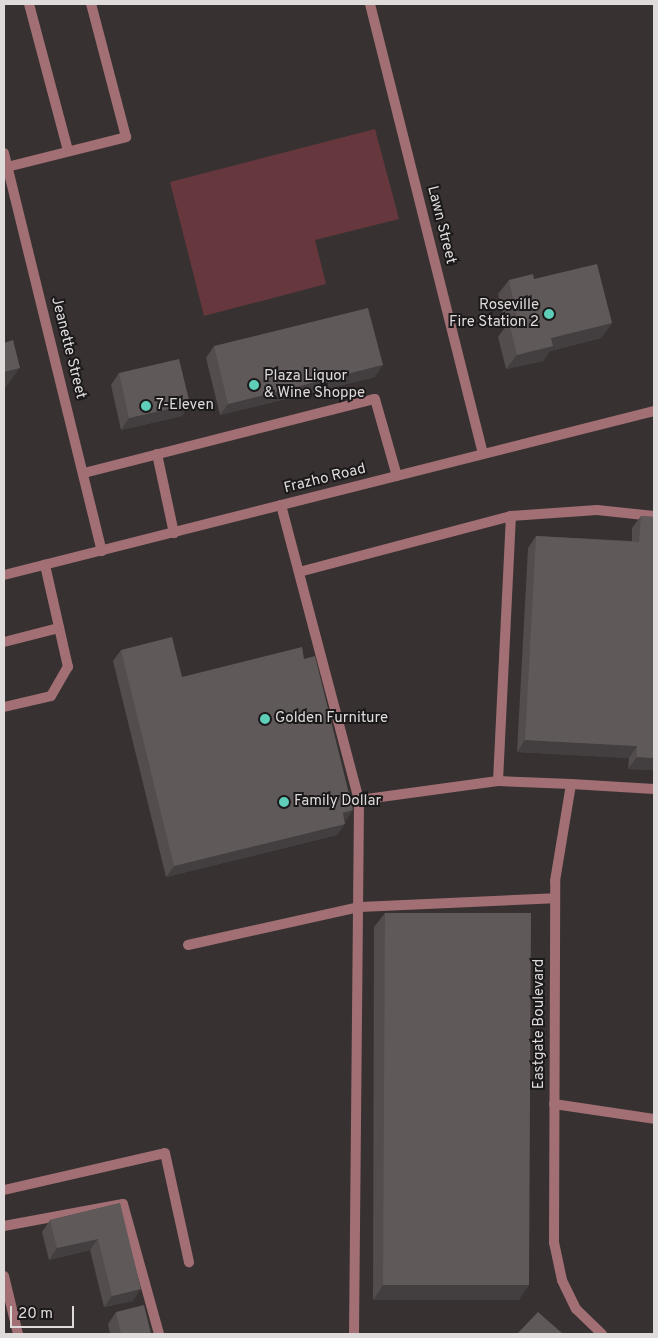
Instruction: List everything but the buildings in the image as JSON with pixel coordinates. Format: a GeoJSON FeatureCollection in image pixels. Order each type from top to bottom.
{"type":"FeatureCollection","features":[{"type":"Feature","properties":{"kind":"street"},"geometry":{"type":"LineString","coordinates":[[29,4],[68,152]]}},
{"type":"Feature","properties":{"kind":"street"},"geometry":{"type":"LineString","coordinates":[[7,167],[126,137],[91,4]]}},
{"type":"Feature","properties":{"kind":"street","name":"Lawn Street"},"geometry":{"type":"LineString","coordinates":[[370,4],[483,454]]}},
{"type":"Feature","properties":{"kind":"street","name":"Jeanette Street"},"geometry":{"type":"LineString","coordinates":[[4,154],[102,551]]}},
{"type":"Feature","properties":{"kind":"street"},"geometry":{"type":"LineString","coordinates":[[84,473],[375,399],[398,476]]}},
{"type":"Feature","properties":{"kind":"street","name":"Frazho Road"},"geometry":{"type":"LineString","coordinates":[[4,574],[174,533],[654,411]]}},
{"type":"Feature","properties":{"kind":"street"},"geometry":{"type":"LineString","coordinates":[[157,454],[174,533]]}},
{"type":"Feature","properties":{"kind":"street"},"geometry":{"type":"LineString","coordinates":[[281,505],[358,800],[360,907],[354,1334]]}},
{"type":"Feature","properties":{"kind":"street"},"geometry":{"type":"LineString","coordinates":[[299,572],[511,516],[597,510],[654,516]]}},
{"type":"Feature","properties":{"kind":"street"},"geometry":{"type":"LineString","coordinates":[[498,781],[511,516]]}},
{"type":"Feature","properties":{"kind":"street"},"geometry":{"type":"LineString","coordinates":[[4,707],[51,696],[68,667],[45,565]]}},
{"type":"Feature","properties":{"kind":"street"},"geometry":{"type":"LineString","coordinates":[[4,642],[59,628]]}},
{"type":"Feature","properties":{"kind":"street"},"geometry":{"type":"LineString","coordinates":[[358,800],[498,781],[654,788]]}},
{"type":"Feature","properties":{"kind":"street","name":"Eastgate Boulevard"},"geometry":{"type":"LineString","coordinates":[[571,784],[555,898],[554,1243],[562,1280],[576,1309],[602,1334]]}},
{"type":"Feature","properties":{"kind":"street"},"geometry":{"type":"LineString","coordinates":[[188,945],[360,907],[555,898]]}},
{"type":"Feature","properties":{"kind":"street"},"geometry":{"type":"LineString","coordinates":[[554,1104],[654,1119]]}},
{"type":"Feature","properties":{"kind":"street"},"geometry":{"type":"LineString","coordinates":[[4,1190],[165,1153],[189,1262]]}},
{"type":"Feature","properties":{"kind":"street"},"geometry":{"type":"LineString","coordinates":[[4,1226],[80,1210],[123,1204],[159,1334]]}},
{"type":"Feature","properties":{"kind":"street"},"geometry":{"type":"LineString","coordinates":[[4,1276],[18,1334]]}},
{"type":"Feature","properties":{"kind":"shaded area"},"geometry":{"type":"Polygon","coordinates":[[[375,129],[399,219],[315,240],[326,284],[204,316],[170,182],[375,129]]]}},
{"type":"Feature","properties":{"kind":"place","name":"Roseville Fire Station 2"},"geometry":{"type":"Point","coordinates":[549,314]}},
{"type":"Feature","properties":{"kind":"place","name":"Plaza Liquor & Wine Shoppe"},"geometry":{"type":"Point","coordinates":[254,385]}},
{"type":"Feature","properties":{"kind":"place","name":"7-Eleven"},"geometry":{"type":"Point","coordinates":[146,406]}},
{"type":"Feature","properties":{"kind":"place","name":"Golden Furniture"},"geometry":{"type":"Point","coordinates":[265,719]}},
{"type":"Feature","properties":{"kind":"place","name":"Family Dollar"},"geometry":{"type":"Point","coordinates":[284,802]}}]}
